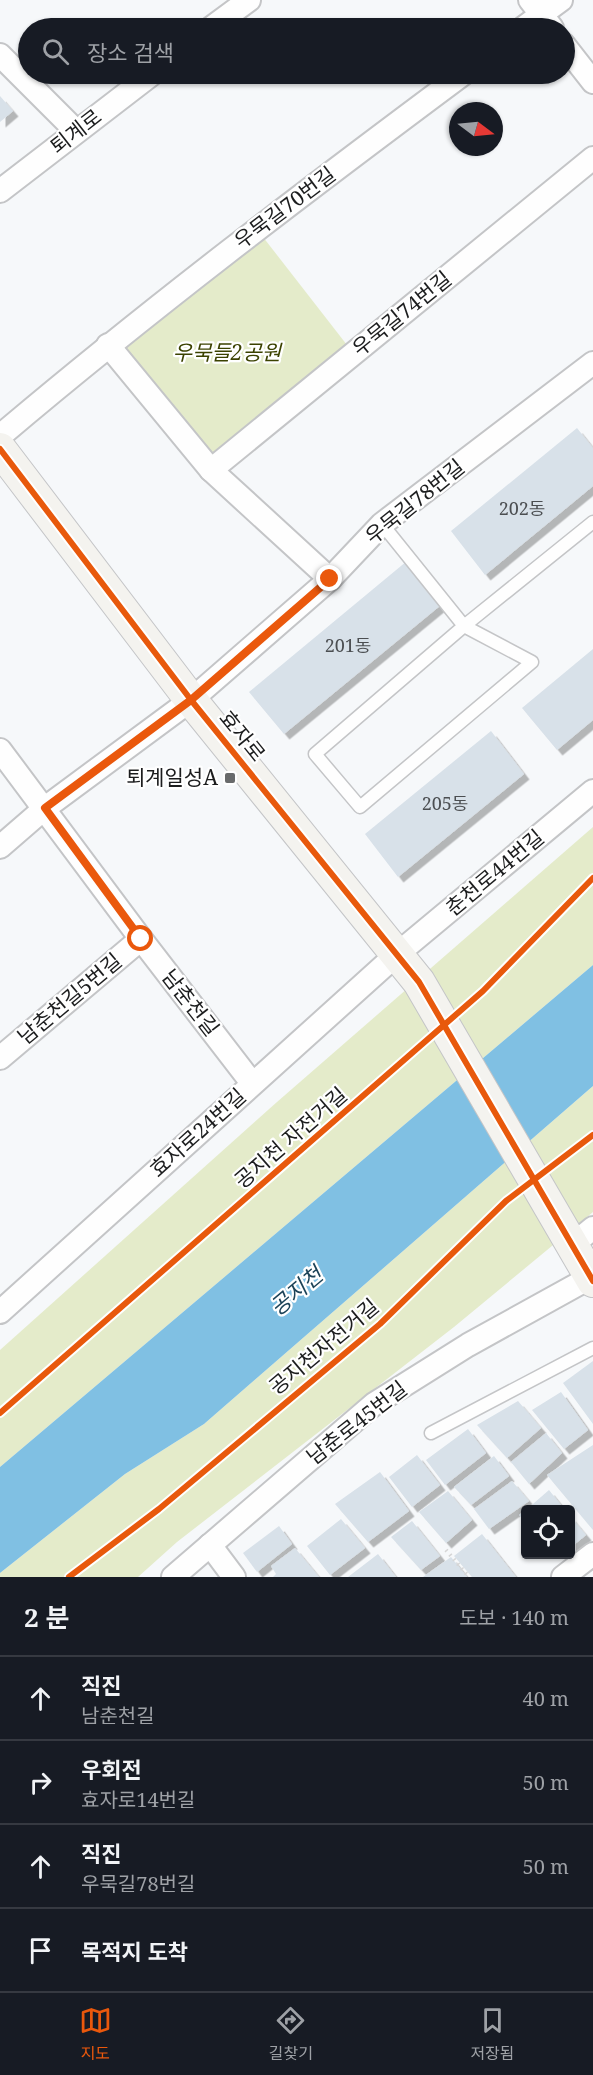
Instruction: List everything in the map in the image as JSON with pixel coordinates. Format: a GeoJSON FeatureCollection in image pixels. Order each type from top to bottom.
{"type":"FeatureCollection","features":[{"type":"Feature","properties":{"kind":"street"},"geometry":{"type":"LineString","coordinates":[[225,18],[249,0]]}},
{"type":"Feature","properties":{"kind":"street"},"geometry":{"type":"LineString","coordinates":[[541,14],[561,0]]}},
{"type":"Feature","properties":{"kind":"street"},"geometry":{"type":"LineString","coordinates":[[0,55],[18,73]]}},
{"type":"Feature","properties":{"kind":"street"},"geometry":{"type":"LineString","coordinates":[[575,59],[593,82]]}},
{"type":"Feature","properties":{"kind":"street"},"geometry":{"type":"LineString","coordinates":[[29,84],[76,132]]}},
{"type":"Feature","properties":{"kind":"street","name":"퇴계로"},"geometry":{"type":"LineString","coordinates":[[0,191],[139,84]]}},
{"type":"Feature","properties":{"kind":"street","name":"우묵길70번길"},"geometry":{"type":"LineString","coordinates":[[0,436],[108,345],[256,228],[450,84]]}},
{"type":"Feature","properties":{"kind":"street","name":"우묵길74번길"},"geometry":{"type":"LineString","coordinates":[[210,470],[593,158]]}},
{"type":"Feature","properties":{"kind":"street"},"geometry":{"type":"LineString","coordinates":[[108,345],[210,470],[330,579]]}},
{"type":"Feature","properties":{"kind":"street","name":"우묵길78번길"},"geometry":{"type":"LineString","coordinates":[[0,847],[45,808],[191,700],[330,579],[382,524],[593,363]]}},
{"type":"Feature","properties":{"kind":"street","name":"효자로"},"geometry":{"type":"LineString","coordinates":[[0,449],[191,700],[419,982],[575,1234]]}},
{"type":"Feature","properties":{"kind":"street","name":"남춘천길"},"geometry":{"type":"LineString","coordinates":[[0,750],[252,1083]]}},
{"type":"Feature","properties":{"kind":"street","name":"춘천로44번길"},"geometry":{"type":"LineString","coordinates":[[396,955],[593,791]]}},
{"type":"Feature","properties":{"kind":"street","name":"남춘천길5번길"},"geometry":{"type":"LineString","coordinates":[[0,1058],[141,939]]}},
{"type":"Feature","properties":{"kind":"street","name":"효자로24번길"},"geometry":{"type":"LineString","coordinates":[[0,1312],[396,955]]}},
{"type":"Feature","properties":{"kind":"street"},"geometry":{"type":"LineString","coordinates":[[575,1234],[592,1279]]}},
{"type":"Feature","properties":{"kind":"street","name":"남춘로45번길"},"geometry":{"type":"LineString","coordinates":[[173,1577],[374,1404],[468,1345],[592,1279]]}},
{"type":"Feature","properties":{"kind":"street"},"geometry":{"type":"LineString","coordinates":[[210,1545],[234,1577]]}},
{"type":"Feature","properties":{"kind":"street"},"geometry":{"type":"LineString","coordinates":[[563,1577],[593,1554]]}},
{"type":"Feature","properties":{"kind":"lane"},"geometry":{"type":"LineString","coordinates":[[382,524],[464,626],[532,662],[360,807],[315,754],[464,626],[593,522]]}},
{"type":"Feature","properties":{"kind":"lane"},"geometry":{"type":"LineString","coordinates":[[431,1433],[593,1348]]}},
{"type":"Feature","properties":{"kind":"path"},"geometry":{"type":"LineString","coordinates":[[446,1550],[469,1577]]}},
{"type":"Feature","properties":{"kind":"green space","name":"우묵들2공원"},"geometry":{"type":"Polygon","coordinates":[[[256,228],[354,354],[211,470],[108,345],[256,228]]]}},
{"type":"Feature","properties":{"kind":"green space"},"geometry":{"type":"Polygon","coordinates":[[[593,827],[593,965],[0,1467],[0,1350],[277,1102],[593,827]]]}},
{"type":"Feature","properties":{"kind":"green space"},"geometry":{"type":"Polygon","coordinates":[[[593,1086],[593,1212],[454,1327],[177,1542],[138,1577],[0,1577],[0,1573],[125,1474],[204,1424],[593,1086]]]}},
{"type":"Feature","properties":{"kind":"water","name":"공지천"},"geometry":{"type":"Polygon","coordinates":[[[593,965],[593,1086],[204,1424],[125,1474],[0,1573],[0,1467],[593,965]]]}},
{"type":"Feature","properties":{"kind":"building"},"geometry":{"type":"Polygon","coordinates":[[[0,96],[13,111],[0,122],[0,96]]]}},
{"type":"Feature","properties":{"kind":"building"},"geometry":{"type":"Polygon","coordinates":[[[577,428],[593,448],[593,486],[485,575],[451,531],[577,428]]]}},
{"type":"Feature","properties":{"kind":"building"},"geometry":{"type":"Polygon","coordinates":[[[413,556],[447,600],[284,734],[249,692],[413,556]]]}},
{"type":"Feature","properties":{"kind":"building"},"geometry":{"type":"Polygon","coordinates":[[[593,649],[593,720],[557,750],[522,708],[593,649]]]}},
{"type":"Feature","properties":{"kind":"building"},"geometry":{"type":"Polygon","coordinates":[[[491,731],[524,774],[398,877],[365,834],[491,731]]]}},
{"type":"Feature","properties":{"kind":"building"},"geometry":{"type":"Polygon","coordinates":[[[593,1361],[593,1424],[563,1383],[593,1361]]]}},
{"type":"Feature","properties":{"kind":"building"},"geometry":{"type":"Polygon","coordinates":[[[561,1392],[588,1430],[564,1449],[532,1410],[561,1392]]]}},
{"type":"Feature","properties":{"kind":"building"},"geometry":{"type":"Polygon","coordinates":[[[518,1401],[541,1428],[507,1458],[477,1425],[518,1401]]]}},
{"type":"Feature","properties":{"kind":"building"},"geometry":{"type":"Polygon","coordinates":[[[468,1429],[486,1453],[445,1485],[426,1460],[468,1429]]]}},
{"type":"Feature","properties":{"kind":"building"},"geometry":{"type":"Polygon","coordinates":[[[546,1433],[562,1453],[529,1484],[511,1462],[546,1433]]]}},
{"type":"Feature","properties":{"kind":"building"},"geometry":{"type":"Polygon","coordinates":[[[593,1445],[593,1530],[575,1508],[575,1505],[572,1505],[547,1475],[593,1445]]]}},
{"type":"Feature","properties":{"kind":"building"},"geometry":{"type":"Polygon","coordinates":[[[417,1455],[440,1485],[412,1507],[389,1477],[417,1455]]]}},
{"type":"Feature","properties":{"kind":"building"},"geometry":{"type":"Polygon","coordinates":[[[494,1456],[509,1476],[471,1505],[454,1487],[494,1456]]]}},
{"type":"Feature","properties":{"kind":"building"},"geometry":{"type":"Polygon","coordinates":[[[380,1472],[409,1511],[368,1542],[335,1504],[380,1472]]]}},
{"type":"Feature","properties":{"kind":"building"},"geometry":{"type":"Polygon","coordinates":[[[512,1481],[529,1501],[489,1529],[474,1509],[512,1481]]]}},
{"type":"Feature","properties":{"kind":"building"},"geometry":{"type":"Polygon","coordinates":[[[549,1490],[561,1505],[532,1505],[549,1490]]]}},
{"type":"Feature","properties":{"kind":"building"},"geometry":{"type":"Polygon","coordinates":[[[448,1491],[472,1520],[446,1543],[419,1512],[448,1491]]]}},
{"type":"Feature","properties":{"kind":"building"},"geometry":{"type":"Polygon","coordinates":[[[341,1519],[365,1548],[330,1575],[307,1546],[341,1519]]]}},
{"type":"Feature","properties":{"kind":"building"},"geometry":{"type":"Polygon","coordinates":[[[412,1521],[440,1556],[421,1570],[391,1537],[412,1521]]]}},
{"type":"Feature","properties":{"kind":"building"},"geometry":{"type":"Polygon","coordinates":[[[575,1522],[586,1535],[575,1544],[575,1522]]]}},
{"type":"Feature","properties":{"kind":"building"},"geometry":{"type":"Polygon","coordinates":[[[279,1526],[292,1544],[257,1572],[243,1553],[279,1526]]]}},
{"type":"Feature","properties":{"kind":"building"},"geometry":{"type":"Polygon","coordinates":[[[482,1534],[516,1577],[472,1577],[454,1556],[482,1534]]]}},
{"type":"Feature","properties":{"kind":"building"},"geometry":{"type":"Polygon","coordinates":[[[295,1548],[319,1577],[273,1577],[276,1574],[271,1566],[295,1548]]]}},
{"type":"Feature","properties":{"kind":"building"},"geometry":{"type":"Polygon","coordinates":[[[378,1554],[396,1577],[348,1577],[378,1554]]]}},
{"type":"Feature","properties":{"kind":"building"},"geometry":{"type":"Polygon","coordinates":[[[451,1557],[467,1577],[423,1577],[451,1557]]]}},
{"type":"Feature","properties":{"kind":"cycle path"},"geometry":{"type":"LineString","coordinates":[[0,449],[191,700],[419,982],[593,1281]]}},
{"type":"Feature","properties":{"kind":"cycle path","name":"공지천 자전거길"},"geometry":{"type":"LineString","coordinates":[[0,1413],[483,991],[593,878]]}},
{"type":"Feature","properties":{"kind":"cycle path","name":"공지천자전거길"},"geometry":{"type":"LineString","coordinates":[[69,1577],[159,1509],[380,1324],[506,1201],[593,1135]]}},
{"type":"Feature","properties":{"kind":"place","name":"퇴계일성A"},"geometry":{"type":"Point","coordinates":[230,778]}},
{"type":"Feature","properties":{"kind":"route"},"geometry":{"type":"LineString","coordinates":[[141,939],[45,808],[191,700],[330,579]]}}]}
